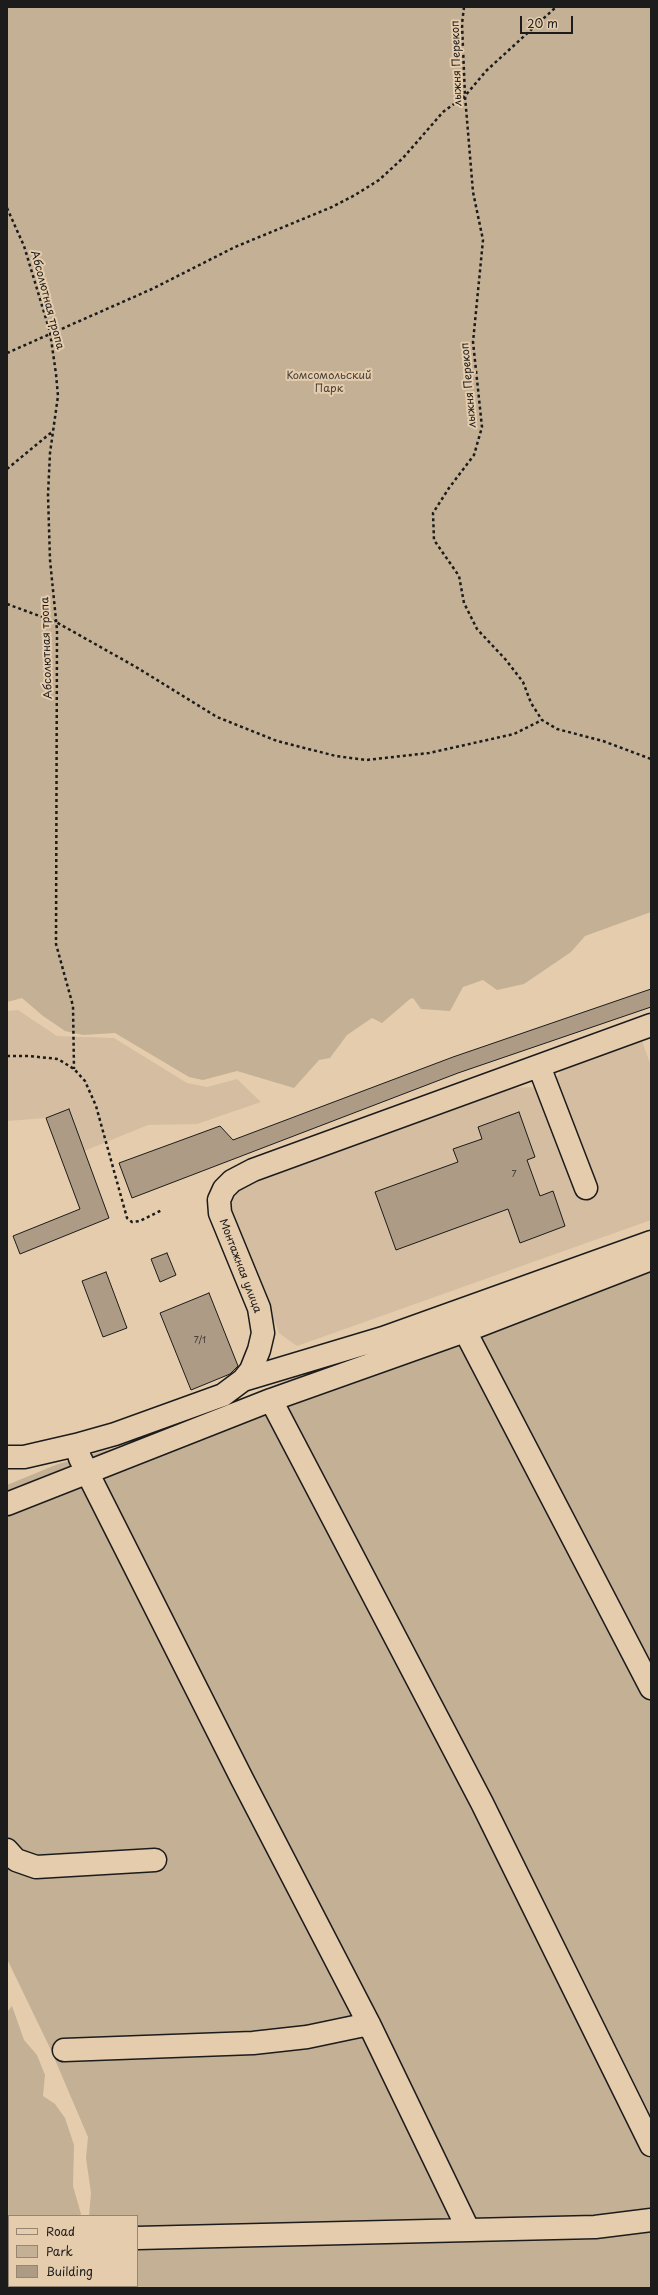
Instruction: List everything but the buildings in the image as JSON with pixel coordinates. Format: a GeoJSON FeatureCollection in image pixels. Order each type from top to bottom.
{"type":"FeatureCollection","features":[{"type":"Feature","properties":{"kind":"street","name":"Монтажная улица"},"geometry":{"type":"LineString","coordinates":[[7,1457],[24,1457],[116,1434],[223,1395],[243,1380],[252,1370],[263,1333],[258,1308],[220,1214],[218,1200],[224,1189],[232,1181],[253,1170],[651,1025]]}},
{"type":"Feature","properties":{"kind":"street"},"geometry":{"type":"LineString","coordinates":[[539,1066],[586,1188]]}},
{"type":"Feature","properties":{"kind":"street"},"geometry":{"type":"LineString","coordinates":[[243,1380],[383,1338],[651,1242]]}},
{"type":"Feature","properties":{"kind":"street"},"geometry":{"type":"LineString","coordinates":[[7,1504],[271,1400],[466,1332],[651,1259]]}},
{"type":"Feature","properties":{"kind":"street"},"geometry":{"type":"LineString","coordinates":[[466,1332],[651,1688]]}},
{"type":"Feature","properties":{"kind":"street"},"geometry":{"type":"LineString","coordinates":[[271,1400],[482,1803],[651,2145]]}},
{"type":"Feature","properties":{"kind":"street"},"geometry":{"type":"LineString","coordinates":[[76,1445],[242,1778],[369,2024],[468,2229]]}},
{"type":"Feature","properties":{"kind":"street"},"geometry":{"type":"LineString","coordinates":[[7,1850],[16,1860],[36,1867],[155,1860]]}},
{"type":"Feature","properties":{"kind":"street"},"geometry":{"type":"LineString","coordinates":[[64,2050],[253,2043],[308,2037],[369,2024]]}},
{"type":"Feature","properties":{"kind":"street"},"geometry":{"type":"LineString","coordinates":[[138,2238],[595,2227],[651,2220]]}},
{"type":"Feature","properties":{"kind":"path","name":"лыжня Перекоп"},"geometry":{"type":"LineString","coordinates":[[464,7],[462,24],[465,96],[473,192],[483,240],[473,342],[482,427],[474,455],[449,488],[433,513],[434,540],[459,576],[464,603],[477,629],[523,682],[531,703],[542,720],[557,729],[603,741],[651,759]]}},
{"type":"Feature","properties":{"kind":"path"},"geometry":{"type":"LineString","coordinates":[[7,353],[50,332],[152,289],[235,247],[332,207],[379,180],[403,158],[443,112],[465,96],[486,71],[556,7]]}},
{"type":"Feature","properties":{"kind":"path","name":"Абсолютная тропа"},"geometry":{"type":"LineString","coordinates":[[7,208],[24,246],[50,332],[58,396],[53,431],[48,495],[56,622],[56,944],[72,1006],[74,1069]]}},
{"type":"Feature","properties":{"kind":"path"},"geometry":{"type":"LineString","coordinates":[[7,469],[53,431]]}},
{"type":"Feature","properties":{"kind":"path"},"geometry":{"type":"LineString","coordinates":[[7,604],[56,622],[136,667],[217,716],[277,741],[336,756],[366,760],[429,753],[514,734],[542,720]]}},
{"type":"Feature","properties":{"kind":"path"},"geometry":{"type":"LineString","coordinates":[[7,1056],[29,1056],[58,1059],[74,1069],[85,1081],[96,1106],[127,1218],[132,1222],[140,1221],[162,1210]]}},
{"type":"Feature","properties":{"kind":"shaded area"},"geometry":{"type":"Polygon","coordinates":[[[18,1010],[57,1036],[114,1038],[187,1083],[207,1087],[237,1079],[261,1102],[197,1124],[148,1125],[84,1151],[69,1109],[46,1118],[7,1121],[7,1011],[18,1010]]]}},
{"type":"Feature","properties":{"kind":"shaded area"},"geometry":{"type":"Polygon","coordinates":[[[638,1030],[651,1066],[651,1220],[297,1346],[279,1333],[229,1208],[241,1186],[506,1088],[539,1087],[555,1081],[568,1058],[638,1030]]]}},
{"type":"Feature","properties":{"kind":"green space","name":"Комсомольский Парк"},"geometry":{"type":"Polygon","coordinates":[[[7,7],[651,7],[651,912],[585,936],[571,952],[524,984],[497,990],[483,980],[463,987],[450,1011],[421,1009],[413,998],[410,999],[382,1023],[372,1018],[347,1035],[330,1058],[319,1060],[294,1088],[237,1071],[203,1080],[189,1077],[115,1033],[83,1035],[65,1031],[43,1016],[22,998],[7,1002],[7,7]]]}},
{"type":"Feature","properties":{"kind":"green space"},"geometry":{"type":"Polygon","coordinates":[[[651,1246],[651,2288],[90,2288],[138,2287],[138,2215],[89,2215],[91,2193],[86,2158],[88,2137],[50,2048],[7,1959],[7,1485],[58,1464],[121,1446],[272,1386],[651,1246]]]}},
{"type":"Feature","properties":{"kind":"green space"},"geometry":{"type":"Polygon","coordinates":[[[12,2006],[24,2040],[37,2055],[45,2075],[43,2096],[55,2104],[65,2118],[74,2145],[73,2186],[81,2214],[8,2215],[8,2270],[7,2270],[7,2012],[12,2006]]]}}]}
